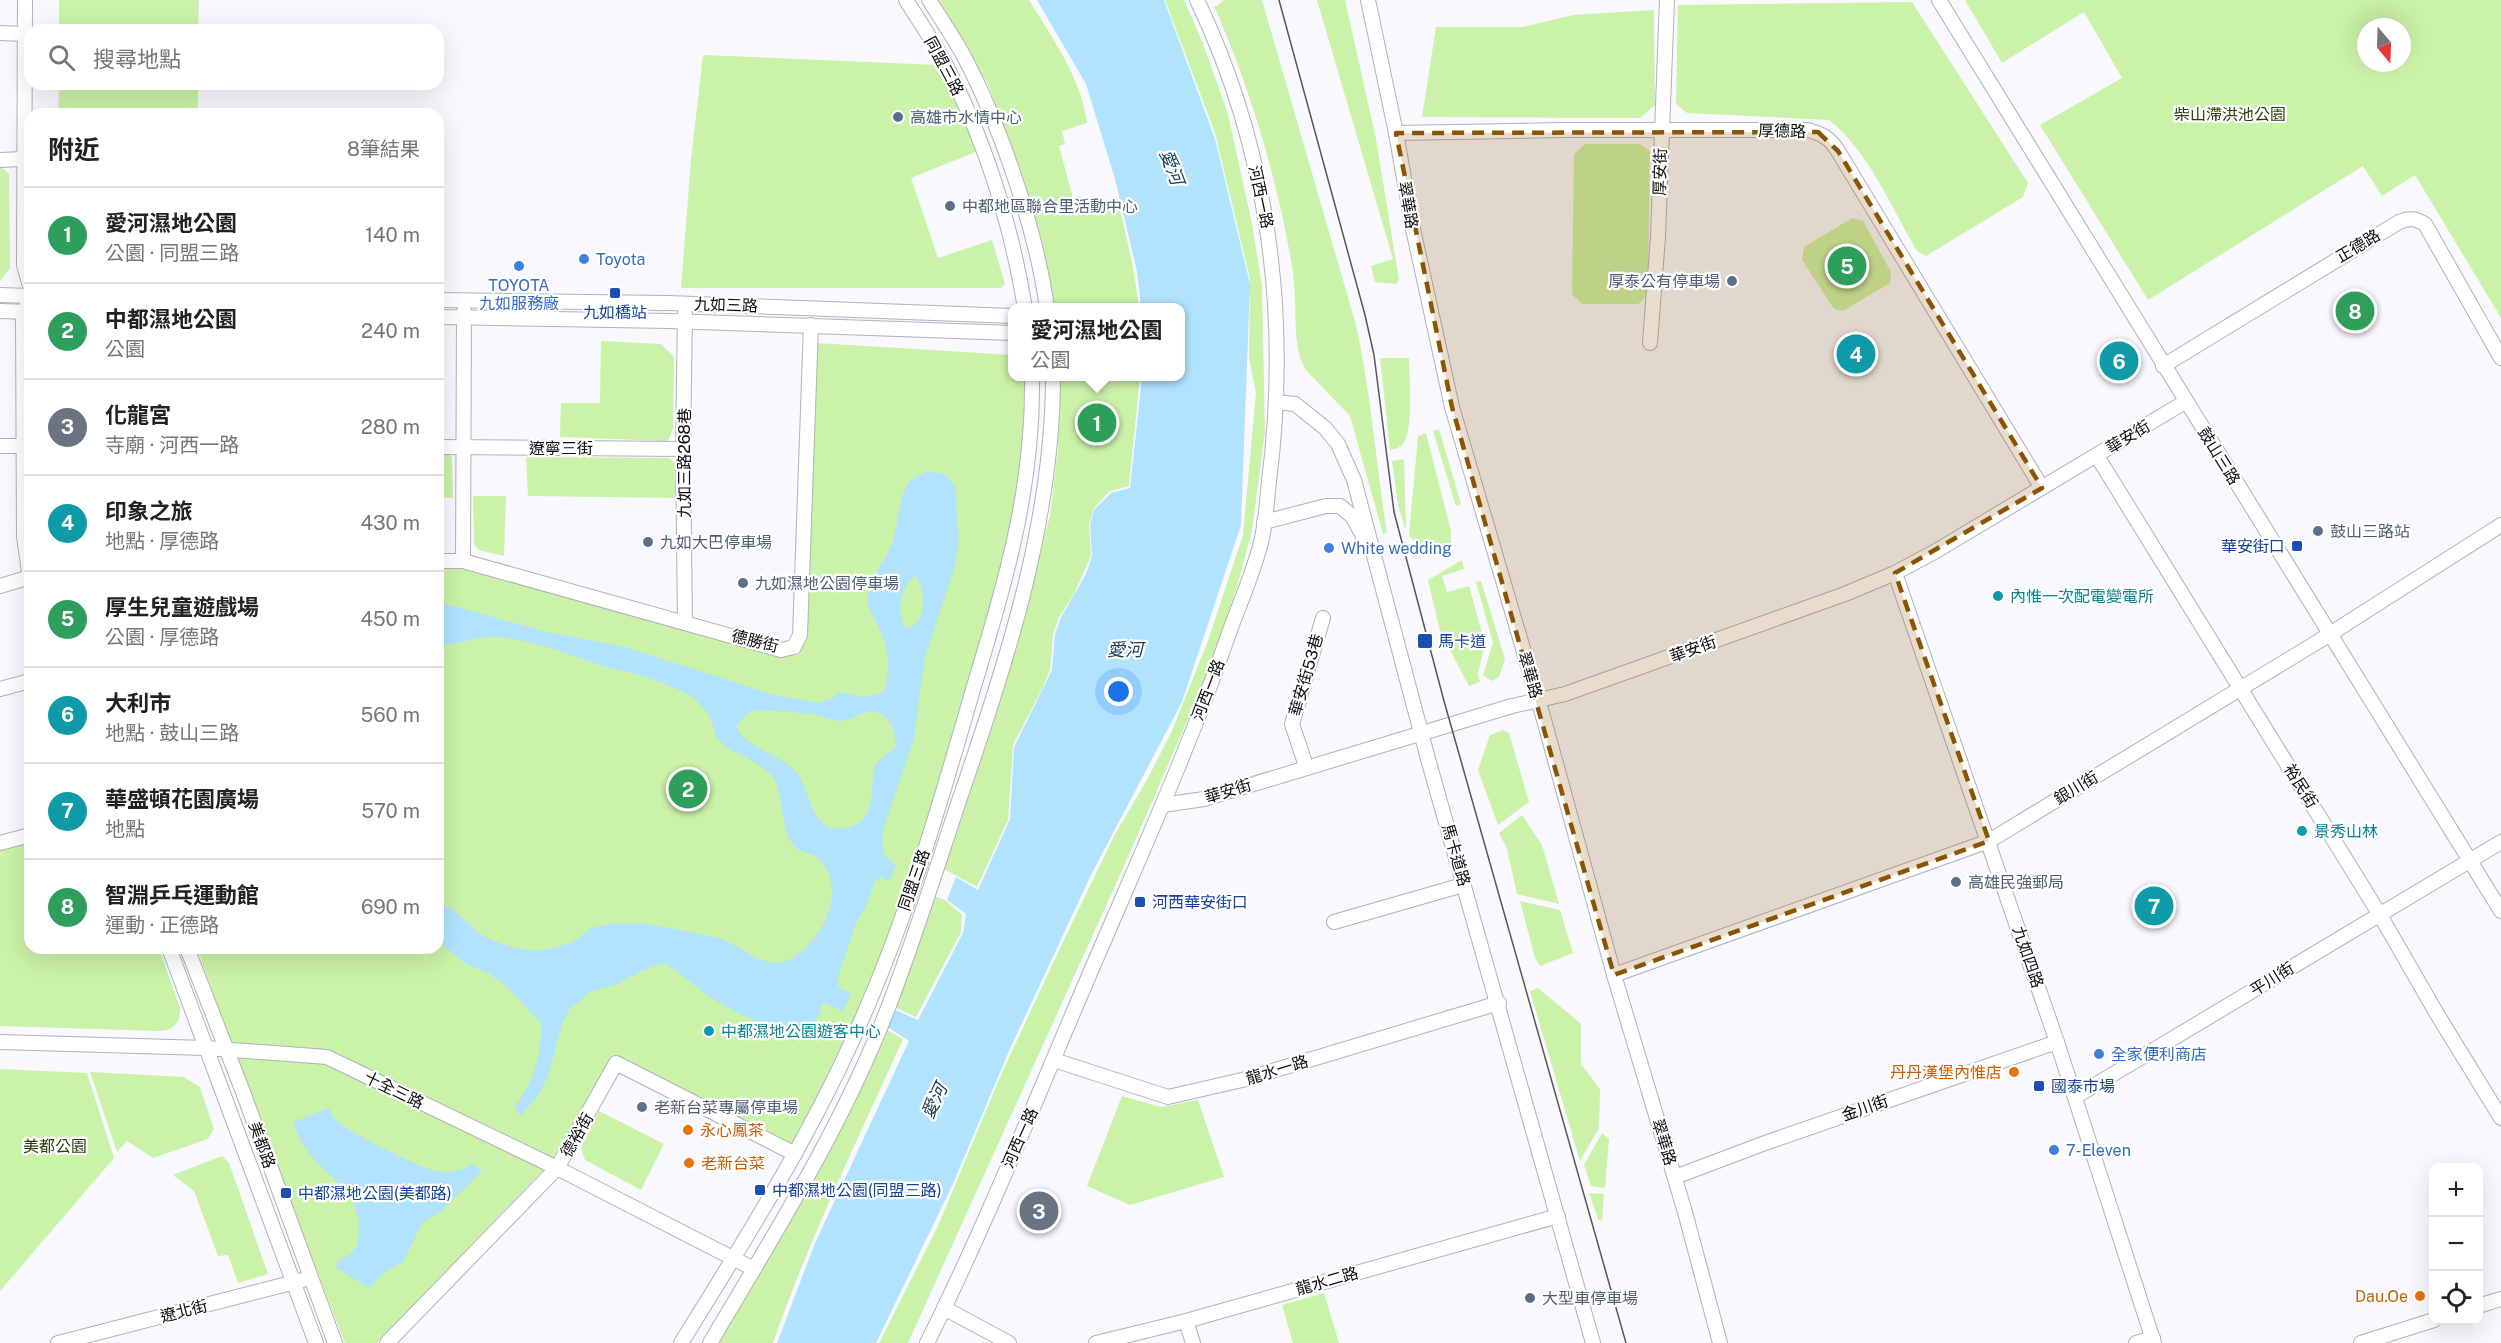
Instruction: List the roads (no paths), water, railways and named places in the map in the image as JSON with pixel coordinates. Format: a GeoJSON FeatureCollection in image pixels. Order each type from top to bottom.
{"type":"FeatureCollection","features":[{"type":"Feature","properties":{"kind":"street"},"geometry":{"type":"LineString","coordinates":[[24,24],[25,0]]}},
{"type":"Feature","properties":{"kind":"street","name":"同盟三路"},"geometry":{"type":"LineString","coordinates":[[906,0],[943,60],[977,132],[1009,235],[1024,303]]}},
{"type":"Feature","properties":{"kind":"street","name":"同盟三路"},"geometry":{"type":"LineString","coordinates":[[929,0],[960,51],[995,127],[1017,188],[1043,280],[1046,303]]}},
{"type":"Feature","properties":{"kind":"street","name":"河西一路"},"geometry":{"type":"LineString","coordinates":[[927,1343],[1054,1060],[1163,805],[1216,672],[1262,540],[1275,430],[1276,402],[1276,296],[1270,239],[1244,124],[1223,61],[1197,0]]}},
{"type":"Feature","properties":{"kind":"street","name":"翠華路"},"geometry":{"type":"LineString","coordinates":[[1368,0],[1396,133],[1413,229],[1452,407],[1614,975],[1675,1177],[1720,1343]]}},
{"type":"Feature","properties":{"kind":"street","name":"厚安街"},"geometry":{"type":"LineString","coordinates":[[1650,344],[1658,237],[1666,0]]}},
{"type":"Feature","properties":{"kind":"street","name":"鼓山三路"},"geometry":{"type":"LineString","coordinates":[[1939,0],[2501,911]]}},
{"type":"Feature","properties":{"kind":"street"},"geometry":{"type":"LineString","coordinates":[[0,33],[24,34],[24,265]]}},
{"type":"Feature","properties":{"kind":"street"},"geometry":{"type":"LineString","coordinates":[[943,60],[960,51]]}},
{"type":"Feature","properties":{"kind":"street","name":"厚德路"},"geometry":{"type":"LineString","coordinates":[[1396,133],[1660,129],[1818,132],[1833,144],[2042,488]]}},
{"type":"Feature","properties":{"kind":"street"},"geometry":{"type":"LineString","coordinates":[[0,160],[23,159]]}},
{"type":"Feature","properties":{"kind":"street"},"geometry":{"type":"LineString","coordinates":[[997,193],[1017,188]]}},
{"type":"Feature","properties":{"kind":"street","name":"正德路"},"geometry":{"type":"LineString","coordinates":[[2163,366],[2398,222],[2408,219],[2416,219],[2425,224],[2501,358]]}},
{"type":"Feature","properties":{"kind":"street"},"geometry":{"type":"LineString","coordinates":[[0,295],[24,296]]}},
{"type":"Feature","properties":{"kind":"street","name":"九如三路"},"geometry":{"type":"LineString","coordinates":[[444,300],[685,304],[1008,316]]}},
{"type":"Feature","properties":{"kind":"street"},"geometry":{"type":"LineString","coordinates":[[463,561],[464,300]]}},
{"type":"Feature","properties":{"kind":"street","name":"九如三路268巷"},"geometry":{"type":"LineString","coordinates":[[685,304],[683,449],[685,623]]}},
{"type":"Feature","properties":{"kind":"street"},"geometry":{"type":"LineString","coordinates":[[0,311],[24,308]]}},
{"type":"Feature","properties":{"kind":"street","name":"九如三路"},"geometry":{"type":"LineString","coordinates":[[444,317],[685,321],[1008,333]]}},
{"type":"Feature","properties":{"kind":"street","name":"德勝街"},"geometry":{"type":"LineString","coordinates":[[444,561],[463,561],[781,650],[794,647],[800,635],[811,325]]}},
{"type":"Feature","properties":{"kind":"street","name":"同盟三路"},"geometry":{"type":"LineString","coordinates":[[681,1343],[795,1154],[870,1001],[921,865],[1010,564],[1026,483],[1033,420],[1032,381]]}},
{"type":"Feature","properties":{"kind":"street","name":"同盟三路"},"geometry":{"type":"LineString","coordinates":[[710,1343],[841,1112],[887,1009],[987,720],[1030,564],[1045,488],[1053,418],[1053,381]]}},
{"type":"Feature","properties":{"kind":"street","name":"馬卡道路"},"geometry":{"type":"LineString","coordinates":[[1276,402],[1295,404],[1325,428],[1338,444],[1354,480],[1464,885],[1593,1343]]}},
{"type":"Feature","properties":{"kind":"street","name":"華安街"},"geometry":{"type":"LineString","coordinates":[[1163,805],[1204,798],[1306,766],[1566,694],[1737,634],[1895,573],[2097,456],[2185,402]]}},
{"type":"Feature","properties":{"kind":"street"},"geometry":{"type":"LineString","coordinates":[[0,446],[24,446]]}},
{"type":"Feature","properties":{"kind":"street","name":"遼寧三街"},"geometry":{"type":"LineString","coordinates":[[444,447],[683,449]]}},
{"type":"Feature","properties":{"kind":"street","name":"裕民街"},"geometry":{"type":"LineString","coordinates":[[2097,456],[2380,915],[2501,1119]]}},
{"type":"Feature","properties":{"kind":"street"},"geometry":{"type":"LineString","coordinates":[[1264,522],[1326,506],[1340,506],[1352,516],[1376,559]]}},
{"type":"Feature","properties":{"kind":"street","name":"銀川街"},"geometry":{"type":"LineString","coordinates":[[1614,975],[1989,841],[2330,634],[2501,525]]}},
{"type":"Feature","properties":{"kind":"street","name":"九如四路"},"geometry":{"type":"LineString","coordinates":[[1895,573],[2057,1042],[2154,1340]]}},
{"type":"Feature","properties":{"kind":"street"},"geometry":{"type":"LineString","coordinates":[[0,586],[24,580]]}},
{"type":"Feature","properties":{"kind":"street","name":"華安街53巷"},"geometry":{"type":"LineString","coordinates":[[1306,766],[1292,724],[1323,618]]}},
{"type":"Feature","properties":{"kind":"street"},"geometry":{"type":"LineString","coordinates":[[0,689],[24,683]]}},
{"type":"Feature","properties":{"kind":"street"},"geometry":{"type":"LineString","coordinates":[[0,843],[24,837]]}},
{"type":"Feature","properties":{"kind":"street","name":"平川街"},"geometry":{"type":"LineString","coordinates":[[2075,1097],[2501,843]]}},
{"type":"Feature","properties":{"kind":"street"},"geometry":{"type":"LineString","coordinates":[[1334,922],[1464,885]]}},
{"type":"Feature","properties":{"kind":"street","name":"美都路"},"geometry":{"type":"LineString","coordinates":[[171,954],[316,1343]]}},
{"type":"Feature","properties":{"kind":"street","name":"美都路"},"geometry":{"type":"LineString","coordinates":[[189,954],[335,1343]]}},
{"type":"Feature","properties":{"kind":"street","name":"龍水一路"},"geometry":{"type":"LineString","coordinates":[[1054,1060],[1168,1097],[1242,1080],[1499,1003]]}},
{"type":"Feature","properties":{"kind":"street","name":"十全三路"},"geometry":{"type":"LineString","coordinates":[[0,1042],[206,1048],[327,1057],[557,1168],[754,1269]]}},
{"type":"Feature","properties":{"kind":"street","name":"金川街"},"geometry":{"type":"LineString","coordinates":[[1675,1177],[1765,1143],[2057,1042]]}},
{"type":"Feature","properties":{"kind":"street","name":"德裕街"},"geometry":{"type":"LineString","coordinates":[[387,1343],[557,1168],[616,1064],[795,1154]]}},
{"type":"Feature","properties":{"kind":"street","name":"龍水二路"},"geometry":{"type":"LineString","coordinates":[[1096,1343],[1186,1321],[1558,1216]]}},
{"type":"Feature","properties":{"kind":"street","name":"遼北街"},"geometry":{"type":"LineString","coordinates":[[58,1343],[310,1278]]}},
{"type":"Feature","properties":{"kind":"street"},"geometry":{"type":"LineString","coordinates":[[2483,1304],[2501,1299]]}},
{"type":"Feature","properties":{"kind":"street"},"geometry":{"type":"LineString","coordinates":[[944,1308],[1009,1343]]}},
{"type":"Feature","properties":{"kind":"street"},"geometry":{"type":"LineString","coordinates":[[1186,1321],[1193,1343]]}},
{"type":"Feature","properties":{"kind":"street"},"geometry":{"type":"LineString","coordinates":[[2361,1343],[2429,1321]]}},
{"type":"Feature","properties":{"kind":"street"},"geometry":{"type":"LineString","coordinates":[[114,1329],[118,1343]]}},
{"type":"Feature","properties":{"kind":"street"},"geometry":{"type":"LineString","coordinates":[[2136,1343],[2154,1340]]}},
{"type":"Feature","properties":{"kind":"water","name":"愛河"},"geometry":{"type":"Polygon","coordinates":[[[1037,0],[1164,0],[1215,139],[1250,284],[1241,525],[1182,702],[1091,875],[1009,1051],[952,1186],[876,1343],[777,1343],[815,1243],[909,1041],[884,1025],[891,1008],[918,1020],[963,933],[966,914],[947,900],[956,877],[978,890],[1010,819],[1014,747],[1052,670],[1055,635],[1060,619],[1086,574],[1092,556],[1090,524],[1094,510],[1111,493],[1130,488],[1142,381],[1185,381],[1185,303],[1141,303],[1137,271],[1115,179],[1086,84],[1037,0]]]}},
{"type":"Feature","properties":{"kind":"water"},"geometry":{"type":"Polygon","coordinates":[[[928,471],[944,474],[955,486],[959,541],[955,566],[925,657],[914,739],[885,823],[882,841],[884,855],[896,865],[889,881],[881,876],[874,883],[868,902],[856,924],[839,973],[838,987],[851,993],[843,1011],[823,1003],[816,1020],[808,1031],[796,1034],[785,1033],[734,1011],[663,963],[641,971],[618,984],[590,992],[569,1010],[562,1024],[548,1076],[539,1094],[521,1116],[514,1108],[527,1089],[535,1068],[540,1046],[541,1023],[505,985],[490,974],[465,963],[444,946],[444,905],[455,911],[483,935],[502,944],[523,949],[552,948],[573,941],[592,928],[634,923],[662,926],[717,938],[762,960],[779,963],[800,952],[812,942],[821,929],[832,900],[832,885],[827,871],[818,858],[796,848],[790,839],[773,777],[764,768],[720,742],[708,714],[691,696],[652,679],[522,641],[487,637],[444,645],[444,604],[551,633],[625,647],[770,694],[819,703],[831,699],[839,692],[863,697],[883,693],[888,670],[887,653],[883,637],[869,608],[868,593],[891,546],[901,501],[906,487],[913,479],[928,471]],[[913,577],[905,588],[900,606],[904,626],[909,628],[919,619],[923,605],[922,590],[916,577],[913,577]],[[751,711],[736,726],[740,734],[794,770],[814,810],[826,825],[840,829],[852,827],[860,822],[870,806],[875,764],[896,746],[894,732],[888,720],[875,712],[840,721],[817,715],[751,711]]]}},
{"type":"Feature","properties":{"kind":"water"},"geometry":{"type":"Polygon","coordinates":[[[329,1108],[333,1117],[340,1123],[414,1163],[441,1172],[454,1171],[471,1164],[482,1171],[440,1212],[422,1223],[403,1262],[384,1273],[369,1288],[336,1268],[340,1259],[351,1254],[358,1244],[359,1220],[352,1198],[314,1160],[301,1142],[293,1122],[329,1108]]]}},
{"type":"Feature","properties":{"kind":"tram line"},"geometry":{"type":"LineString","coordinates":[[1279,0],[1374,355],[1394,512],[1444,701],[1626,1343]]}},
{"type":"Feature","properties":{"kind":"place","name":"高雄市水情中心"},"geometry":{"type":"Point","coordinates":[898,117]}},
{"type":"Feature","properties":{"kind":"place","name":"中都地區聯合里活動中心"},"geometry":{"type":"Point","coordinates":[950,206]}},
{"type":"Feature","properties":{"kind":"place","name":"Toyota"},"geometry":{"type":"Point","coordinates":[584,259]}},
{"type":"Feature","properties":{"kind":"place","name":"TOYOTA 九如服務廠"},"geometry":{"type":"Point","coordinates":[519,266]}},
{"type":"Feature","properties":{"kind":"place","name":"厚生兒童遊戲場"},"geometry":{"type":"Point","coordinates":[1847,266]}},
{"type":"Feature","properties":{"kind":"place","name":"厚泰公有停車場"},"geometry":{"type":"Point","coordinates":[1732,281]}},
{"type":"Feature","properties":{"kind":"place","name":"九如橋站"},"geometry":{"type":"Point","coordinates":[615,293]}},
{"type":"Feature","properties":{"kind":"place","name":"智淵乒乓運動館"},"geometry":{"type":"Point","coordinates":[2355,311]}},
{"type":"Feature","properties":{"kind":"place","name":"印象之旅"},"geometry":{"type":"Point","coordinates":[1856,354]}},
{"type":"Feature","properties":{"kind":"place","name":"大利市"},"geometry":{"type":"Point","coordinates":[2119,361]}},
{"type":"Feature","properties":{"kind":"place","name":"愛河濕地公園"},"geometry":{"type":"Point","coordinates":[1097,423]}},
{"type":"Feature","properties":{"kind":"place","name":"鼓山三路站"},"geometry":{"type":"Point","coordinates":[2318,531]}},
{"type":"Feature","properties":{"kind":"place","name":"九如大巴停車場"},"geometry":{"type":"Point","coordinates":[648,542]}},
{"type":"Feature","properties":{"kind":"place","name":"華安街口"},"geometry":{"type":"Point","coordinates":[2297,546]}},
{"type":"Feature","properties":{"kind":"place","name":"White wedding"},"geometry":{"type":"Point","coordinates":[1329,548]}},
{"type":"Feature","properties":{"kind":"place","name":"九如濕地公園停車場"},"geometry":{"type":"Point","coordinates":[743,583]}},
{"type":"Feature","properties":{"kind":"place","name":"內惟一次配電變電所"},"geometry":{"type":"Point","coordinates":[1998,596]}},
{"type":"Feature","properties":{"kind":"place","name":"馬卡道"},"geometry":{"type":"Point","coordinates":[1425,641]}},
{"type":"Feature","properties":{"kind":"place","name":"中都濕地公園"},"geometry":{"type":"Point","coordinates":[688,789]}},
{"type":"Feature","properties":{"kind":"place","name":"景秀山林"},"geometry":{"type":"Point","coordinates":[2302,831]}},
{"type":"Feature","properties":{"kind":"place","name":"高雄民強郵局"},"geometry":{"type":"Point","coordinates":[1956,882]}},
{"type":"Feature","properties":{"kind":"place","name":"河西華安街口"},"geometry":{"type":"Point","coordinates":[1140,902]}},
{"type":"Feature","properties":{"kind":"place","name":"華盛頓花園廣場"},"geometry":{"type":"Point","coordinates":[2154,906]}},
{"type":"Feature","properties":{"kind":"place","name":"中都濕地公園遊客中心"},"geometry":{"type":"Point","coordinates":[709,1031]}},
{"type":"Feature","properties":{"kind":"place","name":"全家便利商店"},"geometry":{"type":"Point","coordinates":[2099,1054]}},
{"type":"Feature","properties":{"kind":"place","name":"丹丹漢堡內惟店"},"geometry":{"type":"Point","coordinates":[2014,1072]}},
{"type":"Feature","properties":{"kind":"place","name":"國泰市場"},"geometry":{"type":"Point","coordinates":[2039,1086]}},
{"type":"Feature","properties":{"kind":"place","name":"老新台菜專屬停車場"},"geometry":{"type":"Point","coordinates":[642,1107]}},
{"type":"Feature","properties":{"kind":"place","name":"永心鳳茶"},"geometry":{"type":"Point","coordinates":[688,1130]}},
{"type":"Feature","properties":{"kind":"place","name":"7-Eleven"},"geometry":{"type":"Point","coordinates":[2054,1150]}},
{"type":"Feature","properties":{"kind":"place","name":"老新台菜"},"geometry":{"type":"Point","coordinates":[689,1163]}},
{"type":"Feature","properties":{"kind":"place","name":"中都濕地公園(同盟三路)"},"geometry":{"type":"Point","coordinates":[760,1190]}},
{"type":"Feature","properties":{"kind":"place","name":"中都濕地公園(美都路)"},"geometry":{"type":"Point","coordinates":[286,1193]}},
{"type":"Feature","properties":{"kind":"place","name":"化龍宮"},"geometry":{"type":"Point","coordinates":[1039,1211]}},
{"type":"Feature","properties":{"kind":"place","name":"Dau.Oe"},"geometry":{"type":"Point","coordinates":[2420,1296]}},
{"type":"Feature","properties":{"kind":"place","name":"大型車停車場"},"geometry":{"type":"Point","coordinates":[1530,1298]}},
{"type":"Feature","properties":{"kind":"park label","name":"柴山滯洪池公園"},"geometry":{"type":"Point","coordinates":[2230,114]}},
{"type":"Feature","properties":{"kind":"park label","name":"美都公園"},"geometry":{"type":"Point","coordinates":[55,1146]}}]}
